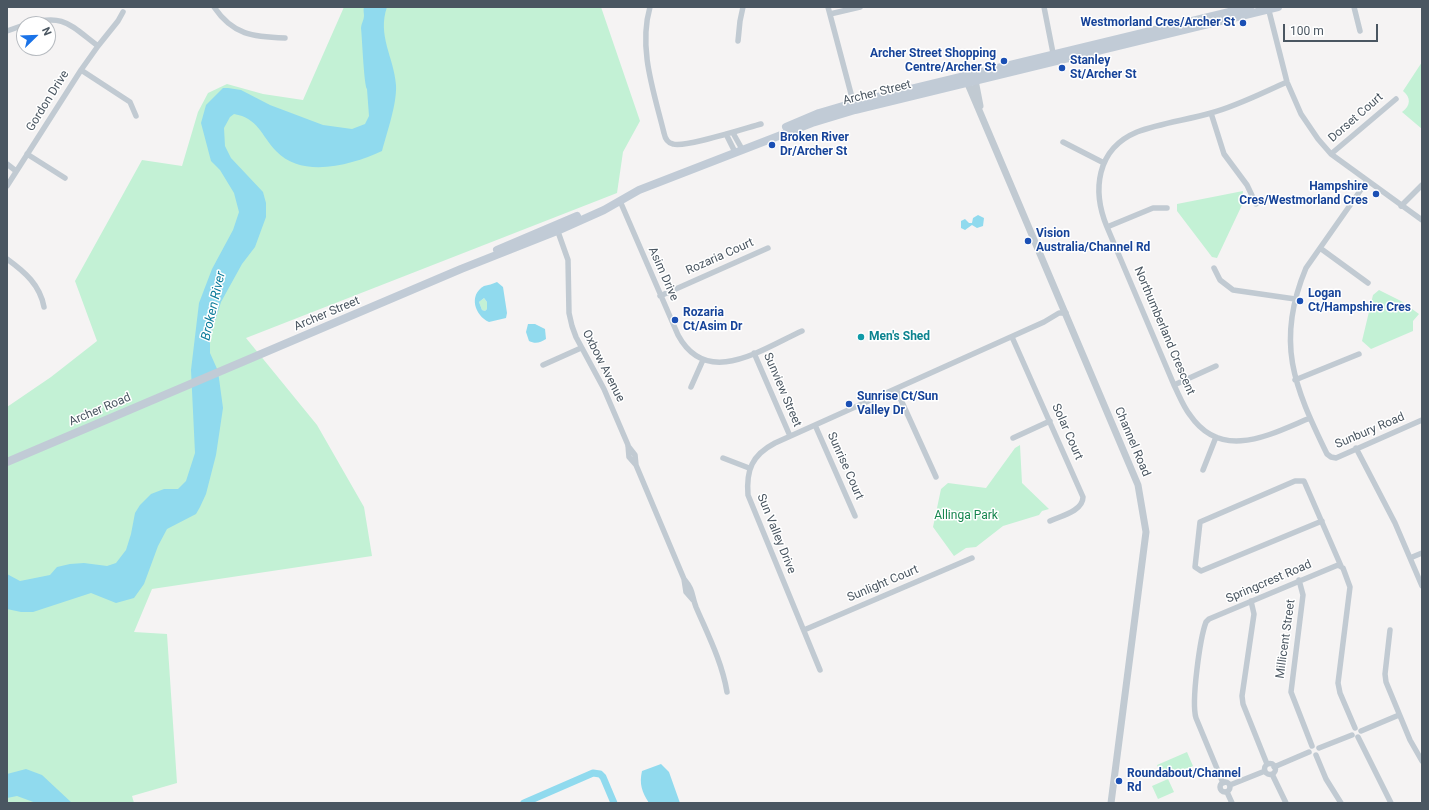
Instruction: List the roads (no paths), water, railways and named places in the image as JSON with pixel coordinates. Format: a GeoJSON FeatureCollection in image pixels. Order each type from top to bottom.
{"type":"FeatureCollection","features":[{"type":"Feature","properties":{"kind":"main road","name":"Archer Street"},"geometry":{"type":"LineString","coordinates":[[1223,18],[1250,7]]}},
{"type":"Feature","properties":{"kind":"main road","name":"Archer Street"},"geometry":{"type":"LineString","coordinates":[[202,380],[556,228],[604,210],[619,202],[642,195],[672,179],[811,120],[854,107],[1103,46],[1223,18],[1278,7]]}},
{"type":"Feature","properties":{"kind":"main road","name":"Archer Road"},"geometry":{"type":"LineString","coordinates":[[7,462],[202,380]]}},
{"type":"Feature","properties":{"kind":"street","name":"Gordon Drive"},"geometry":{"type":"LineString","coordinates":[[7,186],[81,70],[128,7]]}},
{"type":"Feature","properties":{"kind":"street"},"geometry":{"type":"LineString","coordinates":[[214,7],[220,15],[238,31],[262,37],[285,38]]}},
{"type":"Feature","properties":{"kind":"street"},"geometry":{"type":"LineString","coordinates":[[650,7],[645,30],[645,53],[666,138],[671,143],[678,145],[733,133],[761,124]]}},
{"type":"Feature","properties":{"kind":"street"},"geometry":{"type":"LineString","coordinates":[[738,41],[743,7]]}},
{"type":"Feature","properties":{"kind":"street"},"geometry":{"type":"LineString","coordinates":[[828,7],[854,107]]}},
{"type":"Feature","properties":{"kind":"street"},"geometry":{"type":"LineString","coordinates":[[830,14],[860,7]]}},
{"type":"Feature","properties":{"kind":"street"},"geometry":{"type":"LineString","coordinates":[[1044,7],[1055,58]]}},
{"type":"Feature","properties":{"kind":"street"},"geometry":{"type":"LineString","coordinates":[[1354,7],[1360,32]]}},
{"type":"Feature","properties":{"kind":"street"},"geometry":{"type":"LineString","coordinates":[[1269,8],[1287,82],[1301,114],[1318,139],[1331,154],[1422,220]]}},
{"type":"Feature","properties":{"kind":"street"},"geometry":{"type":"LineString","coordinates":[[56,20],[67,23],[98,46]]}},
{"type":"Feature","properties":{"kind":"street"},"geometry":{"type":"LineString","coordinates":[[81,70],[130,102],[136,116]]}},
{"type":"Feature","properties":{"kind":"street","name":"Channel Road"},"geometry":{"type":"LineString","coordinates":[[970,79],[982,114],[1138,485],[1146,532],[1110,802]]}},
{"type":"Feature","properties":{"kind":"street","name":"Northumberland Crescent"},"geometry":{"type":"LineString","coordinates":[[1287,82],[1211,113],[1138,132],[1126,138],[1114,148],[1104,162],[1098,192],[1099,202],[1107,227],[1174,385],[1190,416],[1196,423],[1216,437],[1231,441],[1252,441],[1310,418]]}},
{"type":"Feature","properties":{"kind":"street","name":"Dorset Court"},"geometry":{"type":"LineString","coordinates":[[1331,154],[1387,105],[1396,99]]}},
{"type":"Feature","properties":{"kind":"street"},"geometry":{"type":"LineString","coordinates":[[1211,113],[1224,154],[1247,185],[1256,204]]}},
{"type":"Feature","properties":{"kind":"street"},"geometry":{"type":"LineString","coordinates":[[733,133],[738,150]]}},
{"type":"Feature","properties":{"kind":"street"},"geometry":{"type":"LineString","coordinates":[[726,134],[738,150]]}},
{"type":"Feature","properties":{"kind":"street"},"geometry":{"type":"LineString","coordinates":[[1063,142],[1104,162]]}},
{"type":"Feature","properties":{"kind":"street"},"geometry":{"type":"LineString","coordinates":[[27,154],[66,178]]}},
{"type":"Feature","properties":{"kind":"street"},"geometry":{"type":"LineString","coordinates":[[7,164],[16,171]]}},
{"type":"Feature","properties":{"kind":"street"},"geometry":{"type":"LineString","coordinates":[[1310,418],[1295,380],[1289,344],[1290,320],[1295,299],[1306,268],[1367,181]]}},
{"type":"Feature","properties":{"kind":"street"},"geometry":{"type":"LineString","coordinates":[[1401,206],[1422,185]]}},
{"type":"Feature","properties":{"kind":"street","name":"Asim Drive"},"geometry":{"type":"LineString","coordinates":[[619,202],[660,296],[684,346],[703,360],[721,363],[738,360],[802,331]]}},
{"type":"Feature","properties":{"kind":"street"},"geometry":{"type":"LineString","coordinates":[[1107,227],[1153,208],[1167,208]]}},
{"type":"Feature","properties":{"kind":"street","name":"Oxbow Avenue"},"geometry":{"type":"LineString","coordinates":[[556,228],[568,260],[570,278],[569,302],[572,326],[581,348],[604,389],[628,445],[635,455],[636,465],[684,579],[692,589],[694,602],[724,673],[727,692]]}},
{"type":"Feature","properties":{"kind":"street","name":"Rozaria Court"},"geometry":{"type":"LineString","coordinates":[[660,296],[768,248]]}},
{"type":"Feature","properties":{"kind":"street"},"geometry":{"type":"LineString","coordinates":[[1320,248],[1368,283]]}},
{"type":"Feature","properties":{"kind":"street"},"geometry":{"type":"LineString","coordinates":[[7,259],[22,269],[33,281],[42,295],[44,307]]}},
{"type":"Feature","properties":{"kind":"street"},"geometry":{"type":"LineString","coordinates":[[1214,268],[1220,280],[1233,290],[1295,299]]}},
{"type":"Feature","properties":{"kind":"street"},"geometry":{"type":"LineString","coordinates":[[722,458],[749,468],[760,453],[769,446],[1044,322],[1061,317],[1066,312]]}},
{"type":"Feature","properties":{"kind":"street","name":"Solar Court"},"geometry":{"type":"LineString","coordinates":[[1012,337],[1082,493],[1083,500],[1081,506],[1050,521]]}},
{"type":"Feature","properties":{"kind":"street"},"geometry":{"type":"LineString","coordinates":[[544,365],[581,348]]}},
{"type":"Feature","properties":{"kind":"street","name":"Sunview Street"},"geometry":{"type":"LineString","coordinates":[[754,353],[790,436]]}},
{"type":"Feature","properties":{"kind":"street"},"geometry":{"type":"LineString","coordinates":[[1295,380],[1359,354]]}},
{"type":"Feature","properties":{"kind":"street"},"geometry":{"type":"LineString","coordinates":[[692,387],[703,360]]}},
{"type":"Feature","properties":{"kind":"street"},"geometry":{"type":"LineString","coordinates":[[1174,385],[1216,366]]}},
{"type":"Feature","properties":{"kind":"street"},"geometry":{"type":"LineString","coordinates":[[896,389],[936,477]]}},
{"type":"Feature","properties":{"kind":"street","name":"Sunbury Road"},"geometry":{"type":"LineString","coordinates":[[1310,418],[1327,454],[1336,458],[1422,420]]}},
{"type":"Feature","properties":{"kind":"street"},"geometry":{"type":"LineString","coordinates":[[1013,438],[1050,421]]}},
{"type":"Feature","properties":{"kind":"street","name":"Sunrise Court"},"geometry":{"type":"LineString","coordinates":[[815,425],[855,516]]}},
{"type":"Feature","properties":{"kind":"street"},"geometry":{"type":"LineString","coordinates":[[1203,470],[1216,437]]}},
{"type":"Feature","properties":{"kind":"street"},"geometry":{"type":"LineString","coordinates":[[1356,448],[1395,523],[1422,586]]}},
{"type":"Feature","properties":{"kind":"street","name":"Sun Valley Drive"},"geometry":{"type":"LineString","coordinates":[[749,468],[747,480],[748,495],[820,670]]}},
{"type":"Feature","properties":{"kind":"street"},"geometry":{"type":"LineString","coordinates":[[1322,521],[1201,571],[1195,567],[1200,522],[1295,481],[1304,481],[1322,521],[1340,566],[1345,572],[1350,587],[1338,682],[1340,693],[1355,728],[1359,728],[1361,731]]}},
{"type":"Feature","properties":{"kind":"street"},"geometry":{"type":"LineString","coordinates":[[1410,558],[1422,553]]}},
{"type":"Feature","properties":{"kind":"street","name":"Sunlight Court"},"geometry":{"type":"LineString","coordinates":[[804,630],[972,558]]}},
{"type":"Feature","properties":{"kind":"street","name":"Springcrest Road"},"geometry":{"type":"LineString","coordinates":[[1223,783],[1196,718],[1194,709],[1204,626],[1209,619],[1334,566],[1340,566]]}},
{"type":"Feature","properties":{"kind":"street","name":"Millicent Street"},"geometry":{"type":"LineString","coordinates":[[1300,580],[1303,594],[1291,692],[1312,746]]}},
{"type":"Feature","properties":{"kind":"street"},"geometry":{"type":"LineString","coordinates":[[1251,601],[1254,614],[1242,696],[1243,704],[1267,764],[1265,771]]}},
{"type":"Feature","properties":{"kind":"street"},"geometry":{"type":"LineString","coordinates":[[1390,630],[1386,680],[1410,740],[1422,761]]}},
{"type":"Feature","properties":{"kind":"street"},"geometry":{"type":"LineString","coordinates":[[1358,737],[1361,735],[1361,731],[1399,715]]}},
{"type":"Feature","properties":{"kind":"street"},"geometry":{"type":"LineString","coordinates":[[1352,735],[1352,731],[1355,728]]}},
{"type":"Feature","properties":{"kind":"street"},"geometry":{"type":"LineString","coordinates":[[1274,767],[1309,752],[1309,749],[1312,746],[1319,748],[1352,735],[1355,738],[1358,737]]}},
{"type":"Feature","properties":{"kind":"street"},"geometry":{"type":"LineString","coordinates":[[1358,737],[1391,803]]}},
{"type":"Feature","properties":{"kind":"street"},"geometry":{"type":"LineString","coordinates":[[1316,755],[1319,748]]}},
{"type":"Feature","properties":{"kind":"street"},"geometry":{"type":"LineString","coordinates":[[1309,752],[1316,755],[1326,779],[1341,803]]}},
{"type":"Feature","properties":{"kind":"street"},"geometry":{"type":"LineString","coordinates":[[1267,764],[1274,767]]}},
{"type":"Feature","properties":{"kind":"street"},"geometry":{"type":"LineString","coordinates":[[1274,767],[1272,774],[1286,803]]}},
{"type":"Feature","properties":{"kind":"street"},"geometry":{"type":"LineString","coordinates":[[1265,771],[1268,774],[1272,774]]}},
{"type":"Feature","properties":{"kind":"street"},"geometry":{"type":"LineString","coordinates":[[1232,803],[1227,792],[1221,790],[1220,787],[1223,783],[1228,783],[1230,785],[1265,771]]}},
{"type":"Feature","properties":{"kind":"street"},"geometry":{"type":"LineString","coordinates":[[1227,792],[1230,790],[1230,785]]}},
{"type":"Feature","properties":{"kind":"water","name":"Broken River"},"geometry":{"type":"Polygon","coordinates":[[[364,7],[387,7],[384,18],[385,37],[395,75],[396,93],[382,151],[342,165],[313,167],[299,165],[287,160],[276,151],[254,123],[249,119],[234,114],[230,117],[224,128],[225,146],[231,158],[263,192],[266,203],[266,217],[255,247],[242,264],[221,302],[210,337],[210,353],[218,371],[223,408],[216,455],[206,494],[196,514],[167,529],[158,546],[144,584],[134,598],[116,603],[91,593],[33,612],[21,612],[7,609],[7,574],[20,581],[50,575],[57,567],[70,564],[84,563],[107,566],[116,563],[126,550],[135,513],[140,505],[151,494],[164,489],[178,489],[186,481],[195,453],[191,370],[199,303],[212,269],[233,230],[239,212],[234,193],[220,170],[211,161],[201,123],[206,105],[223,88],[228,88],[241,90],[270,105],[323,125],[352,129],[365,124],[369,116],[361,28],[364,18],[364,7]]]}},
{"type":"Feature","properties":{"kind":"water"},"geometry":{"type":"Polygon","coordinates":[[[978,215],[984,218],[983,226],[977,228],[972,225],[965,230],[961,228],[961,221],[965,219],[969,223],[972,223],[973,218],[978,215]]]}},
{"type":"Feature","properties":{"kind":"water"},"geometry":{"type":"Polygon","coordinates":[[[497,282],[503,287],[507,313],[506,318],[489,322],[480,315],[477,310],[475,305],[476,295],[484,286],[497,282]],[[484,298],[479,302],[482,310],[485,311],[487,309],[487,302],[484,298]]]}},
{"type":"Feature","properties":{"kind":"water"},"geometry":{"type":"Polygon","coordinates":[[[528,324],[535,324],[545,329],[546,339],[538,343],[529,341],[526,332],[528,324]]]}},
{"type":"Feature","properties":{"kind":"water"},"geometry":{"type":"Polygon","coordinates":[[[661,764],[669,772],[680,803],[649,803],[645,795],[641,784],[642,771],[661,764]]]}},
{"type":"Feature","properties":{"kind":"water"},"geometry":{"type":"Polygon","coordinates":[[[26,769],[42,775],[72,803],[36,803],[17,796],[7,798],[7,774],[26,769]]]}},
{"type":"Feature","properties":{"kind":"waterway"},"geometry":{"type":"LineString","coordinates":[[524,803],[593,773],[600,774],[603,777],[614,803]]}},
{"type":"Feature","properties":{"kind":"place","name":"Westmorland Cres/Archer St"},"geometry":{"type":"Point","coordinates":[1243,23]}},
{"type":"Feature","properties":{"kind":"place","name":"Archer Street Shopping Centre/Archer St"},"geometry":{"type":"Point","coordinates":[1004,61]}},
{"type":"Feature","properties":{"kind":"place","name":"Stanley St/Archer St"},"geometry":{"type":"Point","coordinates":[1062,68]}},
{"type":"Feature","properties":{"kind":"place","name":"Broken River Dr/Archer St"},"geometry":{"type":"Point","coordinates":[772,145]}},
{"type":"Feature","properties":{"kind":"place","name":"Hampshire Cres/Westmorland Cres"},"geometry":{"type":"Point","coordinates":[1376,194]}},
{"type":"Feature","properties":{"kind":"place","name":"Vision Australia/Channel Rd"},"geometry":{"type":"Point","coordinates":[1028,241]}},
{"type":"Feature","properties":{"kind":"place","name":"Logan Ct/Hampshire Cres"},"geometry":{"type":"Point","coordinates":[1300,301]}},
{"type":"Feature","properties":{"kind":"place","name":"Rozaria Ct/Asim Dr"},"geometry":{"type":"Point","coordinates":[675,320]}},
{"type":"Feature","properties":{"kind":"place","name":"Men's Shed"},"geometry":{"type":"Point","coordinates":[861,337]}},
{"type":"Feature","properties":{"kind":"place","name":"Sunrise Ct/Sun Valley Dr"},"geometry":{"type":"Point","coordinates":[849,404]}},
{"type":"Feature","properties":{"kind":"place","name":"Roundabout/Channel Rd"},"geometry":{"type":"Point","coordinates":[1119,781]}},
{"type":"Feature","properties":{"kind":"park label","name":"Allinga Park"},"geometry":{"type":"Point","coordinates":[966,516]}}]}
